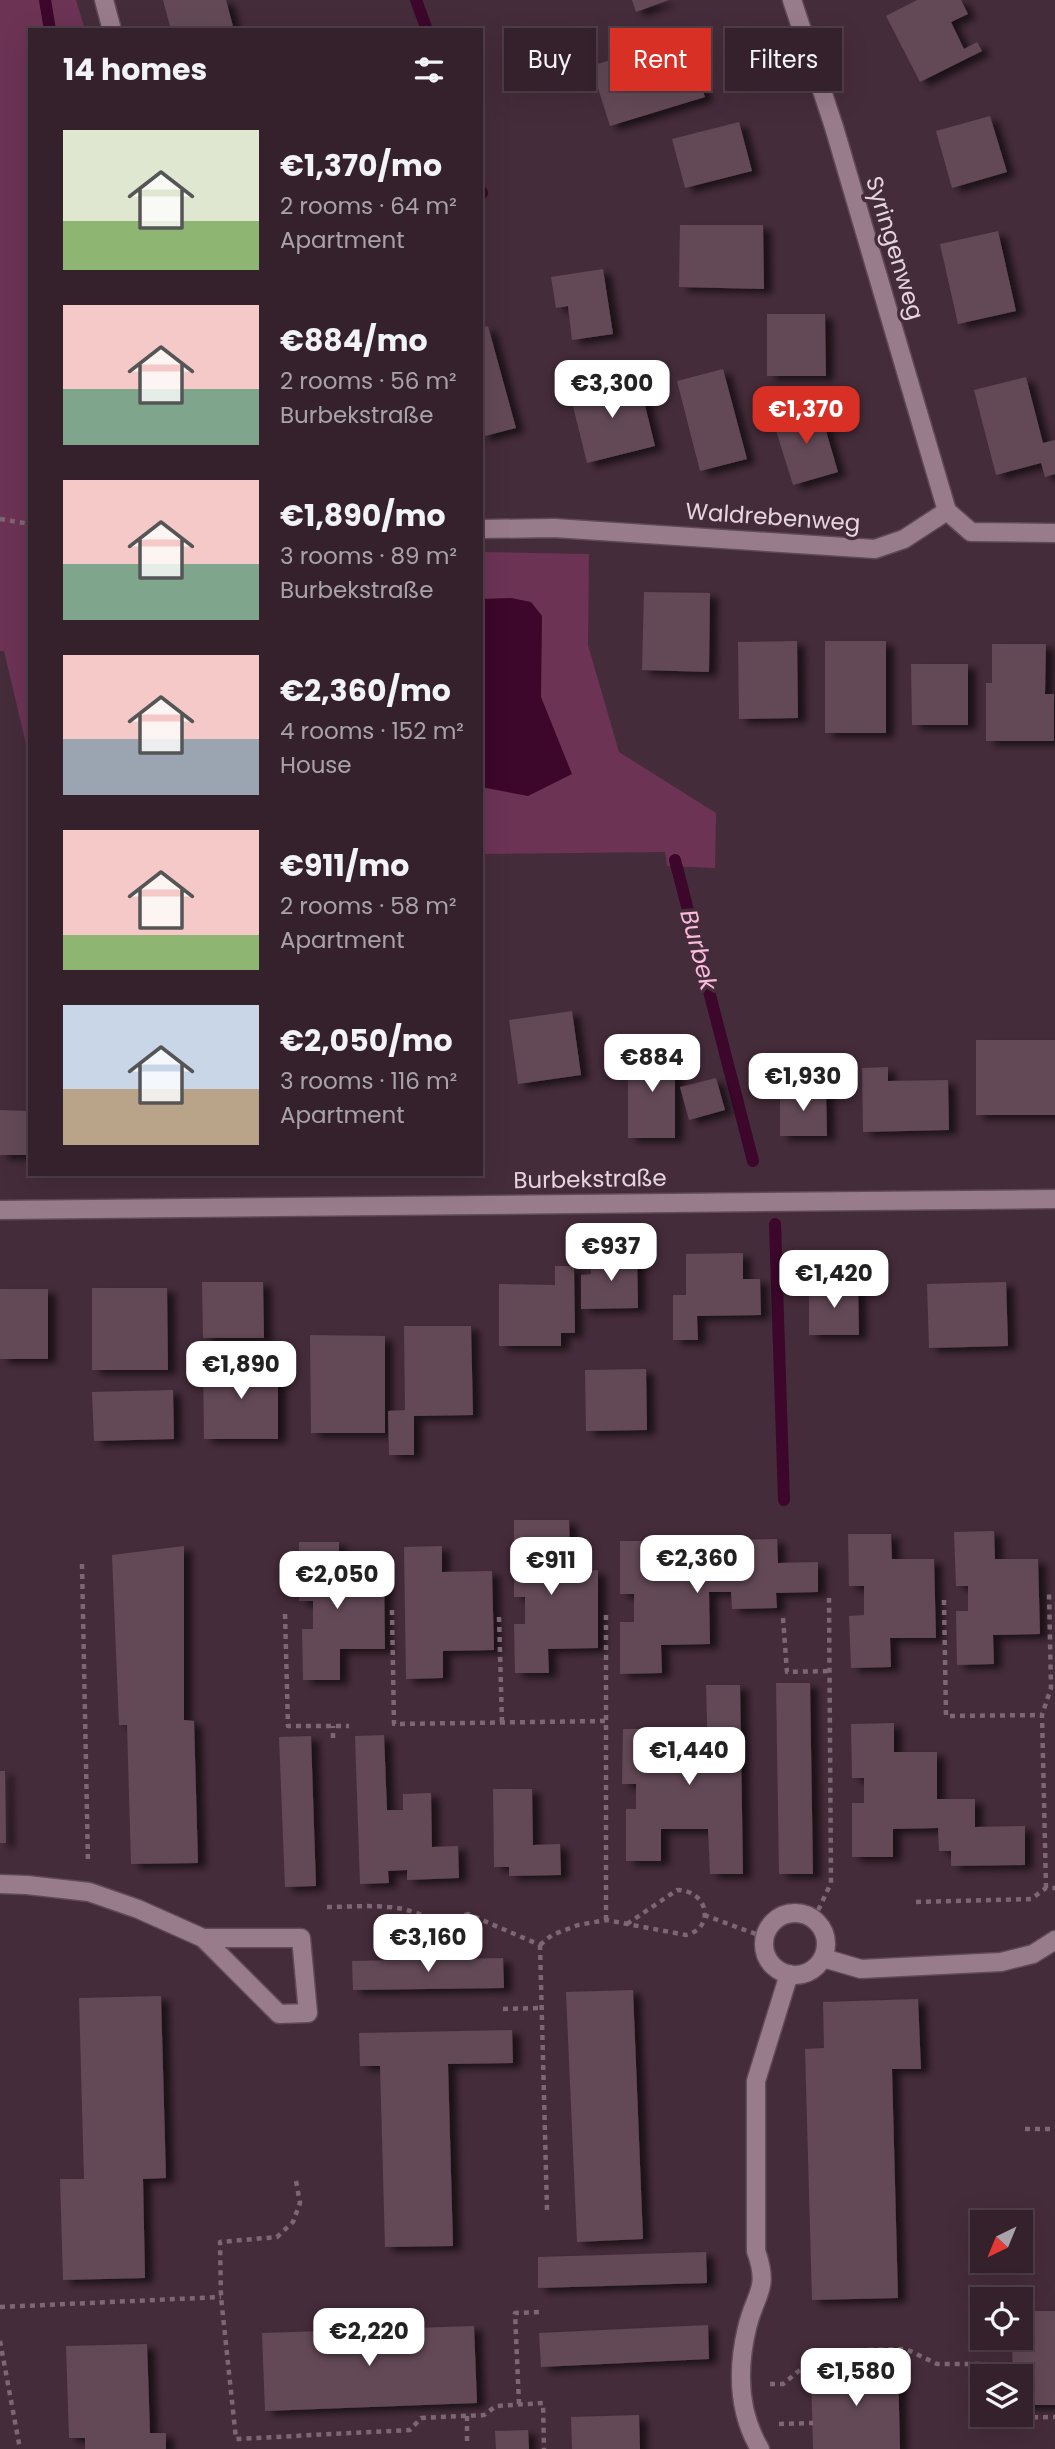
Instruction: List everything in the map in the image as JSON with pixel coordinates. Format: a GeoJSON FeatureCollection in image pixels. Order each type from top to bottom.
{"type":"FeatureCollection","features":[{"type":"Feature","properties":{"kind":"street"},"geometry":{"type":"LineString","coordinates":[[104,0],[111,28]]}},
{"type":"Feature","properties":{"kind":"street","name":"Syringenweg"},"geometry":{"type":"LineString","coordinates":[[792,0],[834,127],[947,511]]}},
{"type":"Feature","properties":{"kind":"street"},"geometry":{"type":"LineString","coordinates":[[947,511],[971,532],[1055,533]]}},
{"type":"Feature","properties":{"kind":"street","name":"Waldrebenweg"},"geometry":{"type":"LineString","coordinates":[[483,529],[554,528],[875,548],[904,539],[947,511]]}},
{"type":"Feature","properties":{"kind":"street","name":"Burbekstraße"},"geometry":{"type":"LineString","coordinates":[[0,1210],[1055,1199]]}},
{"type":"Feature","properties":{"kind":"street"},"geometry":{"type":"LineString","coordinates":[[0,1884],[89,1892],[138,1909],[203,1938],[279,2014],[308,2013],[301,1938],[203,1938]]}},
{"type":"Feature","properties":{"kind":"street"},"geometry":{"type":"LineString","coordinates":[[799,1912],[814,1919],[822,1927],[826,1948],[817,1966],[808,1972],[789,1974],[772,1965],[766,1956],[764,1937],[767,1928],[782,1915],[799,1912]]}},
{"type":"Feature","properties":{"kind":"street"},"geometry":{"type":"LineString","coordinates":[[823,1958],[861,1969],[1001,1962],[1033,1954],[1055,1940]]}},
{"type":"Feature","properties":{"kind":"street"},"geometry":{"type":"LineString","coordinates":[[760,2449],[743,2411],[741,2384],[747,2329],[763,2286],[762,2269],[756,2251],[756,2081],[789,1974]]}},
{"type":"Feature","properties":{"kind":"path"},"geometry":{"type":"LineString","coordinates":[[0,519],[28,524]]}},
{"type":"Feature","properties":{"kind":"path"},"geometry":{"type":"LineString","coordinates":[[82,1564],[89,1892]]}},
{"type":"Feature","properties":{"kind":"path"},"geometry":{"type":"LineString","coordinates":[[1046,1888],[1042,1715],[1051,1688],[1049,1591]]}},
{"type":"Feature","properties":{"kind":"path"},"geometry":{"type":"LineString","coordinates":[[814,1919],[831,1883],[829,1598]]}},
{"type":"Feature","properties":{"kind":"path"},"geometry":{"type":"LineString","coordinates":[[944,1600],[946,1716],[1042,1715]]}},
{"type":"Feature","properties":{"kind":"path"},"geometry":{"type":"LineString","coordinates":[[392,1610],[394,1724],[605,1721]]}},
{"type":"Feature","properties":{"kind":"path"},"geometry":{"type":"LineString","coordinates":[[606,1612],[606,1920]]}},
{"type":"Feature","properties":{"kind":"path"},"geometry":{"type":"LineString","coordinates":[[285,1614],[288,1726],[349,1726]]}},
{"type":"Feature","properties":{"kind":"path"},"geometry":{"type":"LineString","coordinates":[[499,1617],[502,1723]]}},
{"type":"Feature","properties":{"kind":"path"},"geometry":{"type":"LineString","coordinates":[[783,1618],[787,1672],[829,1671]]}},
{"type":"Feature","properties":{"kind":"path"},"geometry":{"type":"LineString","coordinates":[[333,1726],[333,1738]]}},
{"type":"Feature","properties":{"kind":"path"},"geometry":{"type":"LineString","coordinates":[[916,1902],[1031,1899],[1046,1888],[1055,1888]]}},
{"type":"Feature","properties":{"kind":"path"},"geometry":{"type":"LineString","coordinates":[[540,1945],[552,1935],[578,1925],[606,1920],[681,1936],[696,1931],[703,1921],[703,1904],[695,1895],[677,1890],[627,1924]]}},
{"type":"Feature","properties":{"kind":"path"},"geometry":{"type":"LineString","coordinates":[[327,1907],[390,1907],[410,1910],[430,1919],[450,1921],[468,1914],[540,1945]]}},
{"type":"Feature","properties":{"kind":"path"},"geometry":{"type":"LineString","coordinates":[[704,1914],[764,1937]]}},
{"type":"Feature","properties":{"kind":"path"},"geometry":{"type":"LineString","coordinates":[[540,1945],[547,2210]]}},
{"type":"Feature","properties":{"kind":"path"},"geometry":{"type":"LineString","coordinates":[[503,2009],[540,2008]]}},
{"type":"Feature","properties":{"kind":"path"},"geometry":{"type":"LineString","coordinates":[[1025,2129],[1055,2129]]}},
{"type":"Feature","properties":{"kind":"path"},"geometry":{"type":"LineString","coordinates":[[296,2181],[300,2203],[293,2222],[277,2237],[220,2242],[221,2297],[236,2439],[410,2430],[421,2418],[484,2415],[495,2406],[543,2403],[544,2449]]}},
{"type":"Feature","properties":{"kind":"path"},"geometry":{"type":"LineString","coordinates":[[0,2307],[221,2297]]}},
{"type":"Feature","properties":{"kind":"path"},"geometry":{"type":"LineString","coordinates":[[519,2404],[516,2313],[540,2312]]}},
{"type":"Feature","properties":{"kind":"path"},"geometry":{"type":"LineString","coordinates":[[0,2341],[20,2449]]}},
{"type":"Feature","properties":{"kind":"path"},"geometry":{"type":"LineString","coordinates":[[741,2384],[783,2384],[823,2351],[906,2349],[937,2364],[970,2364]]}},
{"type":"Feature","properties":{"kind":"path"},"geometry":{"type":"LineString","coordinates":[[467,2416],[467,2441]]}},
{"type":"Feature","properties":{"kind":"path"},"geometry":{"type":"LineString","coordinates":[[1033,2417],[1055,2417]]}},
{"type":"Feature","properties":{"kind":"shaded area"},"geometry":{"type":"Polygon","coordinates":[[[0,0],[76,0],[84,28],[28,28],[28,753],[4,651],[0,651],[0,0]]]}},
{"type":"Feature","properties":{"kind":"shaded area"},"geometry":{"type":"Polygon","coordinates":[[[483,552],[589,554],[588,645],[619,752],[716,813],[715,868],[667,866],[665,852],[483,854],[483,552]]]}},
{"type":"Feature","properties":{"kind":"shaded area"},"geometry":{"type":"Polygon","coordinates":[[[511,598],[531,602],[542,616],[541,697],[572,774],[528,796],[483,787],[483,599],[511,598]]]}},
{"type":"Feature","properties":{"kind":"building"},"geometry":{"type":"Polygon","coordinates":[[[163,0],[226,0],[233,28],[170,28],[163,0]]]}},
{"type":"Feature","properties":{"kind":"building"},"geometry":{"type":"Polygon","coordinates":[[[632,0],[669,0],[636,12],[632,0]]]}},
{"type":"Feature","properties":{"kind":"building"},"geometry":{"type":"Polygon","coordinates":[[[917,0],[961,0],[968,14],[951,22],[964,49],[977,42],[982,51],[920,82],[886,16],[917,0]]]}},
{"type":"Feature","properties":{"kind":"building"},"geometry":{"type":"Polygon","coordinates":[[[610,60],[610,91],[703,91],[705,97],[610,126],[596,82],[596,64],[610,60]]]}},
{"type":"Feature","properties":{"kind":"building"},"geometry":{"type":"Polygon","coordinates":[[[990,116],[1007,172],[952,188],[936,131],[990,116]]]}},
{"type":"Feature","properties":{"kind":"building"},"geometry":{"type":"Polygon","coordinates":[[[739,122],[752,171],[685,188],[672,139],[739,122]]]}},
{"type":"Feature","properties":{"kind":"building"},"geometry":{"type":"Polygon","coordinates":[[[680,225],[763,225],[764,289],[679,287],[680,225]]]}},
{"type":"Feature","properties":{"kind":"building"},"geometry":{"type":"Polygon","coordinates":[[[998,231],[1016,311],[958,324],[940,244],[998,231]]]}},
{"type":"Feature","properties":{"kind":"building"},"geometry":{"type":"Polygon","coordinates":[[[603,269],[613,334],[572,340],[568,306],[556,308],[551,277],[603,269]]]}},
{"type":"Feature","properties":{"kind":"building"},"geometry":{"type":"Polygon","coordinates":[[[767,314],[825,314],[826,376],[767,376],[767,314]]]}},
{"type":"Feature","properties":{"kind":"building"},"geometry":{"type":"Polygon","coordinates":[[[488,326],[516,428],[483,436],[483,327],[488,326]]]}},
{"type":"Feature","properties":{"kind":"building"},"geometry":{"type":"Polygon","coordinates":[[[723,369],[747,459],[700,471],[677,381],[723,369]]]}},
{"type":"Feature","properties":{"kind":"building"},"geometry":{"type":"Polygon","coordinates":[[[638,377],[655,446],[587,463],[570,394],[638,377]]]}},
{"type":"Feature","properties":{"kind":"building"},"geometry":{"type":"Polygon","coordinates":[[[1026,377],[1043,443],[1055,440],[1055,474],[1045,477],[1041,463],[996,475],[974,390],[1026,377]]]}},
{"type":"Feature","properties":{"kind":"building"},"geometry":{"type":"Polygon","coordinates":[[[819,407],[838,472],[793,485],[773,421],[819,407]]]}},
{"type":"Feature","properties":{"kind":"building"},"geometry":{"type":"Polygon","coordinates":[[[644,592],[710,593],[709,672],[642,670],[644,592]]]}},
{"type":"Feature","properties":{"kind":"building"},"geometry":{"type":"Polygon","coordinates":[[[797,641],[798,718],[739,719],[738,642],[797,641]]]}},
{"type":"Feature","properties":{"kind":"building"},"geometry":{"type":"Polygon","coordinates":[[[825,641],[886,641],[886,733],[825,733],[825,641]]]}},
{"type":"Feature","properties":{"kind":"building"},"geometry":{"type":"Polygon","coordinates":[[[992,644],[1046,644],[1045,694],[1054,694],[1054,741],[986,741],[986,683],[992,683],[992,644]]]}},
{"type":"Feature","properties":{"kind":"building"},"geometry":{"type":"Polygon","coordinates":[[[911,664],[968,664],[968,725],[912,725],[911,664]]]}},
{"type":"Feature","properties":{"kind":"building"},"geometry":{"type":"Polygon","coordinates":[[[572,1011],[581,1075],[518,1084],[509,1020],[572,1011]]]}},
{"type":"Feature","properties":{"kind":"building"},"geometry":{"type":"Polygon","coordinates":[[[976,1040],[1055,1040],[1055,1115],[976,1115],[976,1040]]]}},
{"type":"Feature","properties":{"kind":"building"},"geometry":{"type":"Polygon","coordinates":[[[628,1050],[675,1050],[675,1138],[628,1138],[628,1050]]]}},
{"type":"Feature","properties":{"kind":"building"},"geometry":{"type":"Polygon","coordinates":[[[888,1067],[888,1081],[948,1080],[949,1130],[863,1132],[862,1068],[888,1067]]]}},
{"type":"Feature","properties":{"kind":"building"},"geometry":{"type":"Polygon","coordinates":[[[716,1078],[725,1110],[689,1120],[680,1087],[716,1078]]]}},
{"type":"Feature","properties":{"kind":"building"},"geometry":{"type":"Polygon","coordinates":[[[780,1089],[826,1089],[827,1136],[780,1136],[780,1089]]]}},
{"type":"Feature","properties":{"kind":"building"},"geometry":{"type":"Polygon","coordinates":[[[0,1110],[28,1111],[28,1155],[0,1155],[0,1110]]]}},
{"type":"Feature","properties":{"kind":"building"},"geometry":{"type":"Polygon","coordinates":[[[743,1253],[743,1279],[760,1279],[761,1315],[697,1316],[698,1340],[673,1340],[673,1295],[686,1295],[686,1254],[743,1253]]]}},
{"type":"Feature","properties":{"kind":"building"},"geometry":{"type":"Polygon","coordinates":[[[591,1255],[637,1255],[638,1308],[581,1309],[581,1275],[591,1274],[591,1255]]]}},
{"type":"Feature","properties":{"kind":"building"},"geometry":{"type":"Polygon","coordinates":[[[555,1266],[574,1266],[575,1333],[561,1333],[561,1346],[499,1346],[499,1284],[555,1285],[555,1266]]]}},
{"type":"Feature","properties":{"kind":"building"},"geometry":{"type":"Polygon","coordinates":[[[202,1282],[263,1282],[264,1338],[203,1338],[202,1282]]]}},
{"type":"Feature","properties":{"kind":"building"},"geometry":{"type":"Polygon","coordinates":[[[1006,1282],[1008,1346],[929,1348],[927,1284],[1006,1282]]]}},
{"type":"Feature","properties":{"kind":"building"},"geometry":{"type":"Polygon","coordinates":[[[809,1284],[858,1284],[859,1335],[809,1335],[809,1284]]]}},
{"type":"Feature","properties":{"kind":"building"},"geometry":{"type":"Polygon","coordinates":[[[92,1288],[167,1288],[168,1370],[92,1370],[92,1288]]]}},
{"type":"Feature","properties":{"kind":"building"},"geometry":{"type":"Polygon","coordinates":[[[0,1289],[48,1289],[48,1359],[0,1359],[0,1289]]]}},
{"type":"Feature","properties":{"kind":"building"},"geometry":{"type":"Polygon","coordinates":[[[404,1326],[471,1326],[473,1415],[414,1416],[414,1455],[389,1455],[388,1411],[405,1410],[404,1326]]]}},
{"type":"Feature","properties":{"kind":"building"},"geometry":{"type":"Polygon","coordinates":[[[310,1335],[385,1336],[385,1433],[311,1433],[310,1335]]]}},
{"type":"Feature","properties":{"kind":"building"},"geometry":{"type":"Polygon","coordinates":[[[203,1364],[278,1364],[278,1439],[204,1439],[203,1364]]]}},
{"type":"Feature","properties":{"kind":"building"},"geometry":{"type":"Polygon","coordinates":[[[646,1369],[647,1430],[586,1431],[585,1370],[646,1369]]]}},
{"type":"Feature","properties":{"kind":"building"},"geometry":{"type":"Polygon","coordinates":[[[173,1390],[174,1439],[94,1441],[92,1392],[173,1390]]]}},
{"type":"Feature","properties":{"kind":"building"},"geometry":{"type":"Polygon","coordinates":[[[514,1520],[569,1520],[570,1552],[554,1552],[555,1571],[598,1570],[598,1648],[548,1649],[549,1673],[515,1673],[514,1624],[525,1624],[525,1597],[514,1597],[514,1520]]]}},
{"type":"Feature","properties":{"kind":"building"},"geometry":{"type":"Polygon","coordinates":[[[994,1531],[995,1559],[1038,1559],[1040,1634],[993,1635],[994,1664],[957,1665],[956,1611],[968,1611],[968,1586],[956,1586],[954,1532],[994,1531]]]}},
{"type":"Feature","properties":{"kind":"building"},"geometry":{"type":"Polygon","coordinates":[[[848,1534],[891,1534],[892,1559],[934,1559],[936,1638],[890,1638],[891,1667],[851,1668],[849,1616],[864,1615],[864,1586],[849,1586],[848,1534]]]}},
{"type":"Feature","properties":{"kind":"building"},"geometry":{"type":"Polygon","coordinates":[[[777,1539],[778,1563],[818,1562],[818,1592],[776,1593],[777,1608],[732,1609],[731,1592],[709,1592],[710,1644],[661,1645],[662,1673],[620,1674],[620,1622],[634,1622],[634,1594],[620,1594],[620,1541],[661,1541],[661,1566],[727,1565],[726,1540],[777,1539]]]}},
{"type":"Feature","properties":{"kind":"building"},"geometry":{"type":"Polygon","coordinates":[[[299,1542],[339,1542],[339,1576],[384,1575],[385,1649],[340,1649],[340,1680],[303,1680],[302,1629],[313,1629],[313,1601],[299,1601],[299,1542]]]}},
{"type":"Feature","properties":{"kind":"building"},"geometry":{"type":"Polygon","coordinates":[[[184,1546],[184,1720],[194,1721],[198,1863],[131,1864],[127,1725],[119,1725],[112,1555],[184,1546]]]}},
{"type":"Feature","properties":{"kind":"building"},"geometry":{"type":"Polygon","coordinates":[[[442,1546],[442,1572],[492,1571],[494,1650],[443,1651],[443,1678],[406,1679],[404,1547],[442,1546]]]}},
{"type":"Feature","properties":{"kind":"building"},"geometry":{"type":"Polygon","coordinates":[[[776,1683],[810,1683],[813,1874],[779,1874],[776,1683]]]}},
{"type":"Feature","properties":{"kind":"building"},"geometry":{"type":"Polygon","coordinates":[[[706,1685],[740,1685],[743,1874],[710,1874],[708,1829],[661,1829],[661,1861],[626,1861],[626,1809],[636,1809],[636,1784],[622,1784],[623,1729],[663,1729],[663,1755],[708,1756],[706,1685]]]}},
{"type":"Feature","properties":{"kind":"building"},"geometry":{"type":"Polygon","coordinates":[[[894,1723],[894,1752],[937,1752],[937,1799],[975,1799],[975,1827],[1025,1826],[1025,1865],[951,1866],[951,1851],[939,1851],[938,1828],[893,1829],[893,1857],[852,1857],[852,1803],[864,1803],[864,1778],[852,1778],[851,1724],[894,1723]]]}},
{"type":"Feature","properties":{"kind":"building"},"geometry":{"type":"Polygon","coordinates":[[[384,1735],[387,1810],[403,1810],[403,1794],[431,1793],[432,1847],[458,1846],[459,1878],[407,1880],[407,1870],[388,1871],[389,1883],[360,1884],[355,1736],[384,1735]]]}},
{"type":"Feature","properties":{"kind":"building"},"geometry":{"type":"Polygon","coordinates":[[[311,1736],[316,1886],[285,1887],[279,1737],[311,1736]]]}},
{"type":"Feature","properties":{"kind":"building"},"geometry":{"type":"Polygon","coordinates":[[[0,1771],[5,1771],[6,1843],[0,1843],[0,1771]]]}},
{"type":"Feature","properties":{"kind":"building"},"geometry":{"type":"Polygon","coordinates":[[[493,1789],[532,1789],[533,1845],[560,1844],[561,1875],[509,1876],[509,1867],[494,1867],[493,1789]]]}},
{"type":"Feature","properties":{"kind":"building"},"geometry":{"type":"Polygon","coordinates":[[[503,1958],[504,1988],[353,1990],[352,1961],[503,1958]]]}},
{"type":"Feature","properties":{"kind":"building"},"geometry":{"type":"Polygon","coordinates":[[[633,1990],[643,2239],[577,2242],[566,1992],[633,1990]]]}},
{"type":"Feature","properties":{"kind":"building"},"geometry":{"type":"Polygon","coordinates":[[[161,1996],[166,2178],[143,2179],[145,2278],[63,2280],[60,2179],[84,2179],[79,1998],[161,1996]]]}},
{"type":"Feature","properties":{"kind":"building"},"geometry":{"type":"Polygon","coordinates":[[[918,1999],[921,2069],[892,2069],[898,2298],[812,2300],[805,2049],[824,2048],[823,2002],[918,1999]]]}},
{"type":"Feature","properties":{"kind":"building"},"geometry":{"type":"Polygon","coordinates":[[[512,2030],[513,2063],[448,2064],[453,2246],[385,2247],[380,2066],[360,2066],[359,2033],[512,2030]]]}},
{"type":"Feature","properties":{"kind":"building"},"geometry":{"type":"Polygon","coordinates":[[[706,2252],[707,2283],[538,2288],[538,2257],[706,2252]]]}},
{"type":"Feature","properties":{"kind":"building"},"geometry":{"type":"Polygon","coordinates":[[[1033,2311],[1055,2311],[1055,2405],[1033,2405],[1033,2364],[1013,2364],[1012,2350],[1033,2350],[1033,2311]]]}},
{"type":"Feature","properties":{"kind":"building"},"geometry":{"type":"Polygon","coordinates":[[[708,2325],[709,2359],[541,2367],[539,2333],[708,2325]]]}},
{"type":"Feature","properties":{"kind":"building"},"geometry":{"type":"Polygon","coordinates":[[[474,2326],[477,2403],[265,2411],[262,2333],[474,2326]]]}},
{"type":"Feature","properties":{"kind":"building"},"geometry":{"type":"Polygon","coordinates":[[[147,2344],[150,2433],[166,2433],[166,2449],[85,2449],[85,2438],[69,2438],[66,2346],[147,2344]]]}},
{"type":"Feature","properties":{"kind":"building"},"geometry":{"type":"Polygon","coordinates":[[[898,2367],[900,2449],[813,2449],[811,2369],[898,2367]]]}},
{"type":"Feature","properties":{"kind":"building"},"geometry":{"type":"Polygon","coordinates":[[[639,2415],[640,2449],[572,2449],[571,2417],[639,2415]]]}},
{"type":"Feature","properties":{"kind":"building"},"geometry":{"type":"Polygon","coordinates":[[[528,2430],[529,2449],[496,2449],[495,2431],[528,2430]]]}},
{"type":"Feature","properties":{"kind":"waterway"},"geometry":{"type":"LineString","coordinates":[[45,0],[50,28]]}},
{"type":"Feature","properties":{"kind":"waterway","name":"Burbek"},"geometry":{"type":"LineString","coordinates":[[416,0],[426,28]]}},
{"type":"Feature","properties":{"kind":"waterway","name":"Burbek"},"geometry":{"type":"LineString","coordinates":[[675,860],[753,1161]]}},
{"type":"Feature","properties":{"kind":"waterway","name":"Burbek"},"geometry":{"type":"LineString","coordinates":[[775,1224],[784,1500]]}}]}
